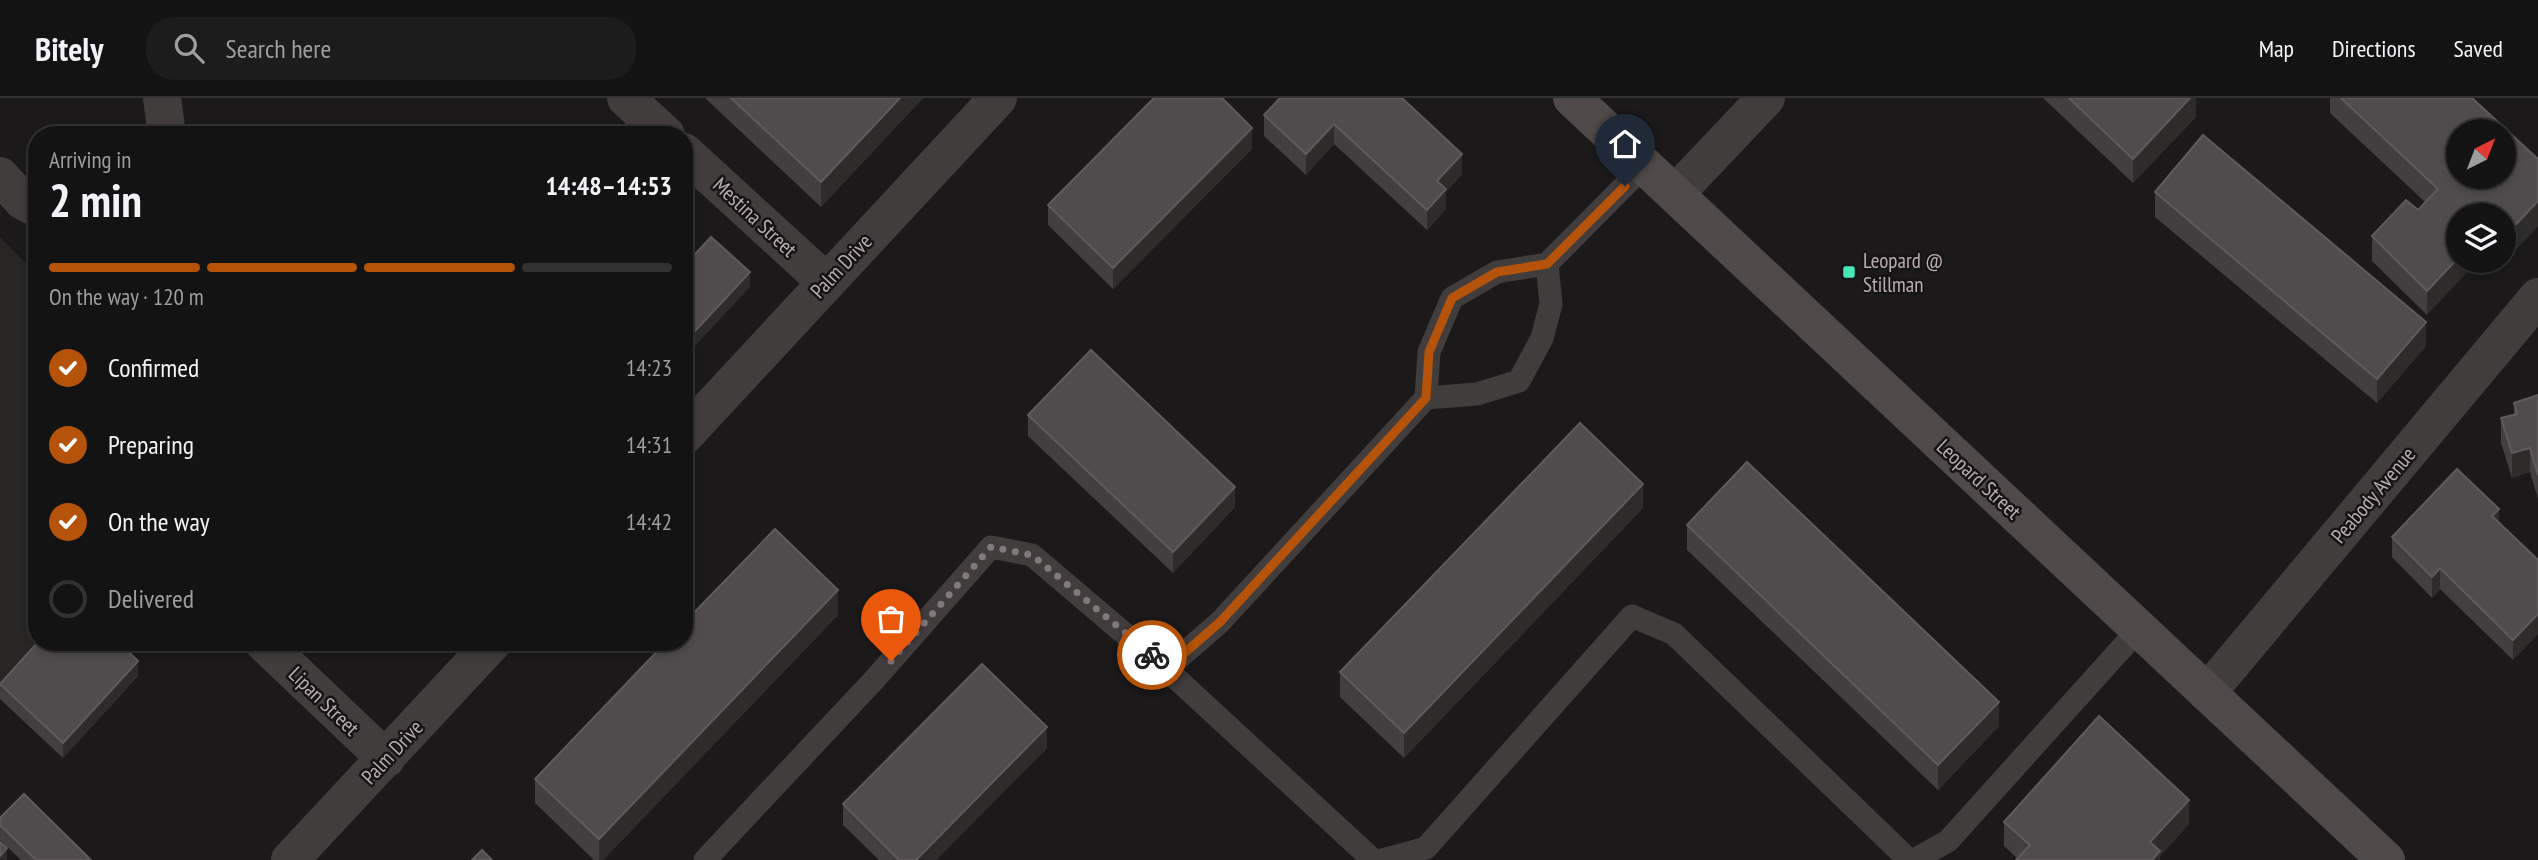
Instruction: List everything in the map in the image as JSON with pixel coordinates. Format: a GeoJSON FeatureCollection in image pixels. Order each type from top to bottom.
{"type":"FeatureCollection","features":[{"type":"Feature","properties":{"kind":"main road","name":"Leopard Street"},"geometry":{"type":"LineString","coordinates":[[1572,98],[2386,860]]}},
{"type":"Feature","properties":{"kind":"street"},"geometry":{"type":"LineString","coordinates":[[162,98],[166,126]]}},
{"type":"Feature","properties":{"kind":"street"},"geometry":{"type":"LineString","coordinates":[[626,98],[656,126]]}},
{"type":"Feature","properties":{"kind":"street","name":"Palm Drive"},"geometry":{"type":"LineString","coordinates":[[693,426],[998,98]]}},
{"type":"Feature","properties":{"kind":"street"},"geometry":{"type":"LineString","coordinates":[[1675,194],[1766,98]]}},
{"type":"Feature","properties":{"kind":"street","name":"Mestina Street"},"geometry":{"type":"LineString","coordinates":[[693,160],[826,282]]}},
{"type":"Feature","properties":{"kind":"street"},"geometry":{"type":"LineString","coordinates":[[0,176],[28,204]]}},
{"type":"Feature","properties":{"kind":"street","name":"Peabody Avenue"},"geometry":{"type":"LineString","coordinates":[[2207,693],[2538,297]]}},
{"type":"Feature","properties":{"kind":"street","name":"Lipan Street"},"geometry":{"type":"LineString","coordinates":[[272,651],[386,759]]}},
{"type":"Feature","properties":{"kind":"street","name":"Palm Drive"},"geometry":{"type":"LineString","coordinates":[[290,860],[485,651]]}},
{"type":"Feature","properties":{"kind":"lane"},"geometry":{"type":"LineString","coordinates":[[1166,669],[1220,622],[1426,398],[1429,352],[1452,298],[1497,272],[1547,264],[1644,166]]}},
{"type":"Feature","properties":{"kind":"lane"},"geometry":{"type":"LineString","coordinates":[[1426,398],[1477,394],[1519,381],[1542,338],[1551,304],[1547,264]]}},
{"type":"Feature","properties":{"kind":"lane"},"geometry":{"type":"LineString","coordinates":[[705,860],[874,680],[991,547],[1032,555],[1166,669],[1373,860]]}},
{"type":"Feature","properties":{"kind":"lane"},"geometry":{"type":"LineString","coordinates":[[1382,860],[1426,848],[1632,616],[1674,634],[1911,860],[1948,841],[2139,629]]}},
{"type":"Feature","properties":{"kind":"shaded area"},"geometry":{"type":"Polygon","coordinates":[[[0,237],[28,265],[28,651],[35,651],[0,688],[0,237]]]}},
{"type":"Feature","properties":{"kind":"building"},"geometry":{"type":"Polygon","coordinates":[[[731,98],[900,98],[821,182],[731,98]]]}},
{"type":"Feature","properties":{"kind":"building"},"geometry":{"type":"Polygon","coordinates":[[[1154,98],[1222,98],[1252,128],[1113,268],[1048,205],[1154,98]]]}},
{"type":"Feature","properties":{"kind":"building"},"geometry":{"type":"Polygon","coordinates":[[[1280,98],[1402,98],[1462,154],[1437,181],[1446,189],[1427,210],[1334,124],[1306,154],[1264,115],[1280,98]]]}},
{"type":"Feature","properties":{"kind":"building"},"geometry":{"type":"Polygon","coordinates":[[[2069,98],[2190,98],[2133,159],[2069,98]]]}},
{"type":"Feature","properties":{"kind":"building"},"geometry":{"type":"Polygon","coordinates":[[[2341,98],[2472,98],[2495,119],[2446,119],[2446,189],[2516,189],[2516,139],[2538,159],[2538,201],[2516,224],[2516,203],[2446,203],[2446,271],[2427,291],[2372,236],[2406,200],[2418,210],[2438,189],[2341,98]]]}},
{"type":"Feature","properties":{"kind":"building"},"geometry":{"type":"Polygon","coordinates":[[[2203,135],[2426,322],[2377,379],[2155,192],[2203,135]]]}},
{"type":"Feature","properties":{"kind":"building"},"geometry":{"type":"Polygon","coordinates":[[[711,237],[750,272],[693,333],[693,256],[711,237]]]}},
{"type":"Feature","properties":{"kind":"building"},"geometry":{"type":"Polygon","coordinates":[[[1091,350],[1235,487],[1173,552],[1028,415],[1091,350]]]}},
{"type":"Feature","properties":{"kind":"building"},"geometry":{"type":"Polygon","coordinates":[[[2538,395],[2538,475],[2530,448],[2512,453],[2501,418],[2517,414],[2514,403],[2538,395]]]}},
{"type":"Feature","properties":{"kind":"building"},"geometry":{"type":"Polygon","coordinates":[[[1580,423],[1643,484],[1404,733],[1340,672],[1580,423]]]}},
{"type":"Feature","properties":{"kind":"building"},"geometry":{"type":"Polygon","coordinates":[[[1747,462],[1999,702],[1938,765],[1687,525],[1747,462]]]}},
{"type":"Feature","properties":{"kind":"building"},"geometry":{"type":"Polygon","coordinates":[[[2457,469],[2499,509],[2492,516],[2538,560],[2538,614],[2513,640],[2440,568],[2432,577],[2392,537],[2457,469]]]}},
{"type":"Feature","properties":{"kind":"building"},"geometry":{"type":"Polygon","coordinates":[[[775,529],[838,590],[599,839],[535,779],[657,651],[693,651],[693,614],[775,529]]]}},
{"type":"Feature","properties":{"kind":"building"},"geometry":{"type":"Polygon","coordinates":[[[30,651],[127,651],[138,661],[63,743],[0,684],[30,651]]]}},
{"type":"Feature","properties":{"kind":"building"},"geometry":{"type":"Polygon","coordinates":[[[982,664],[1047,727],[916,860],[899,860],[843,804],[982,664]]]}},
{"type":"Feature","properties":{"kind":"building"},"geometry":{"type":"Polygon","coordinates":[[[2099,716],[2189,800],[2150,842],[2160,851],[2152,860],[2016,860],[2030,845],[2004,822],[2099,716]]]}},
{"type":"Feature","properties":{"kind":"building"},"geometry":{"type":"Polygon","coordinates":[[[24,794],[91,860],[36,860],[0,825],[0,818],[24,794]]]}},
{"type":"Feature","properties":{"kind":"building"},"geometry":{"type":"Polygon","coordinates":[[[0,842],[7,848],[0,856],[0,842]]]}},
{"type":"Feature","properties":{"kind":"building"},"geometry":{"type":"Polygon","coordinates":[[[482,850],[492,860],[472,860],[482,850]]]}},
{"type":"Feature","properties":{"kind":"way so far"},"geometry":{"type":"LineString","coordinates":[[891,661],[991,547],[1032,555],[1152,655]]}},
{"type":"Feature","properties":{"kind":"place","name":"Leopard @ Stillman"},"geometry":{"type":"Point","coordinates":[1849,272]}},
{"type":"Feature","properties":{"kind":"route"},"geometry":{"type":"LineString","coordinates":[[1152,655],[1166,669],[1220,622],[1426,398],[1429,352],[1452,298],[1497,272],[1547,264],[1625,186]]}}]}
